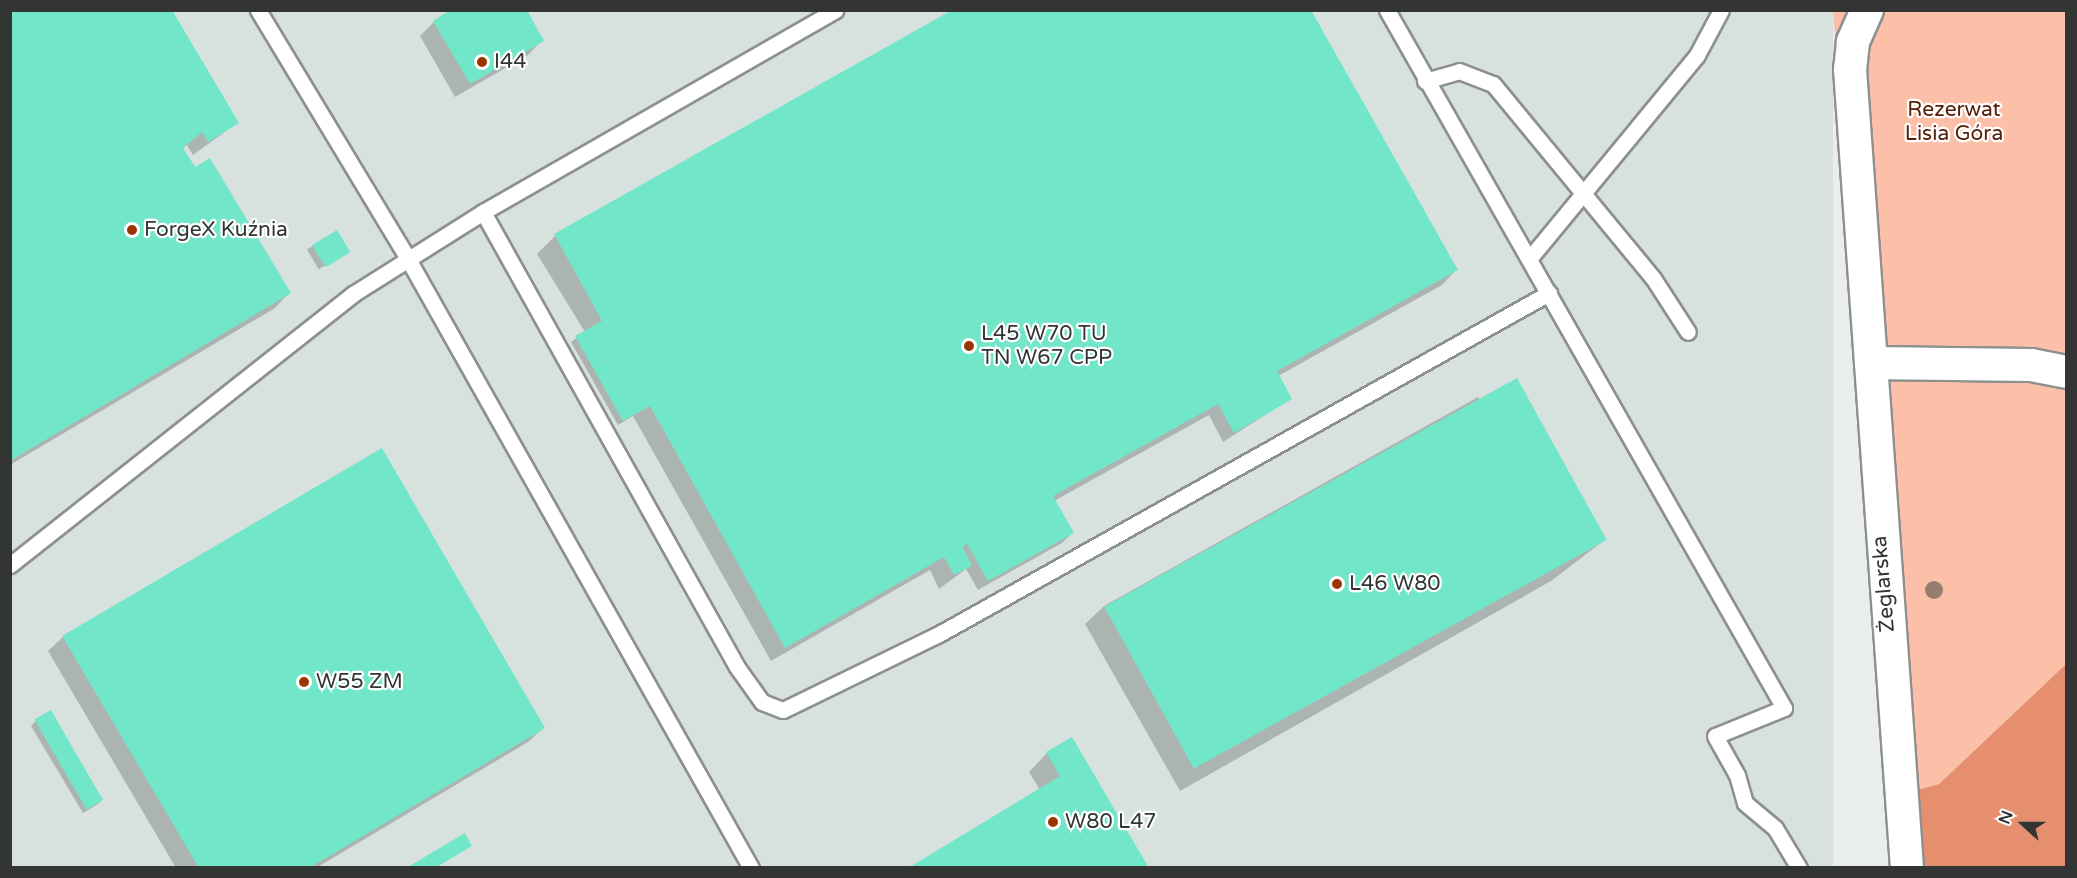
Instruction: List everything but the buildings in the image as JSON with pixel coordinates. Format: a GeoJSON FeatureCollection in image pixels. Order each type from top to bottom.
{"type":"FeatureCollection","features":[{"type":"Feature","properties":{"kind":"street","name":"Żeglarska"},"geometry":{"type":"LineString","coordinates":[[1867,10],[1853,42],[1850,69],[1907,867]]}},
{"type":"Feature","properties":{"kind":"street"},"geometry":{"type":"LineString","coordinates":[[1871,363],[2031,365],[2067,372]]}},
{"type":"Feature","properties":{"kind":"lane"},"geometry":{"type":"LineString","coordinates":[[258,10],[408,259],[752,867]]}},
{"type":"Feature","properties":{"kind":"lane"},"geometry":{"type":"LineString","coordinates":[[10,565],[313,323],[408,259],[483,212],[835,10]]}},
{"type":"Feature","properties":{"kind":"lane"},"geometry":{"type":"LineString","coordinates":[[1387,10],[1425,81],[1549,293],[1784,708],[1715,736],[1737,775],[1745,802],[1775,828],[1799,867]]}},
{"type":"Feature","properties":{"kind":"lane"},"geometry":{"type":"LineString","coordinates":[[1529,259],[1696,55],[1721,10]]}},
{"type":"Feature","properties":{"kind":"lane"},"geometry":{"type":"LineString","coordinates":[[1425,81],[1459,72],[1493,84],[1653,278],[1688,332]]}},
{"type":"Feature","properties":{"kind":"lane"},"geometry":{"type":"LineString","coordinates":[[483,212],[737,667],[762,702],[783,710],[939,634],[1549,293]]}},
{"type":"Feature","properties":{"kind":"shaded area"},"geometry":{"type":"Polygon","coordinates":[[[10,11],[1833,11],[1833,867],[10,867],[10,11]]]}},
{"type":"Feature","properties":{"kind":"shaded area"},"geometry":{"type":"Polygon","coordinates":[[[2066,664],[2066,867],[1900,867],[1896,796],[1939,784],[2066,664]]]}},
{"type":"Feature","properties":{"kind":"green space","name":"Rezerwat Lisia Góra"},"geometry":{"type":"Polygon","coordinates":[[[1833,11],[2066,11],[2066,664],[1939,784],[1896,796],[1833,11]]]}},
{"type":"Feature","properties":{"kind":"place","name":"I44"},"geometry":{"type":"Point","coordinates":[482,62]}},
{"type":"Feature","properties":{"kind":"place","name":"ForgeX Kuźnia"},"geometry":{"type":"Point","coordinates":[132,230]}},
{"type":"Feature","properties":{"kind":"place","name":"L45 W70 TU TN W67 CPP"},"geometry":{"type":"Point","coordinates":[969,346]}},
{"type":"Feature","properties":{"kind":"place","name":"L46 W80"},"geometry":{"type":"Point","coordinates":[1337,584]}},
{"type":"Feature","properties":{"kind":"place","name":"W55 ZM"},"geometry":{"type":"Point","coordinates":[304,682]}},
{"type":"Feature","properties":{"kind":"place","name":"W80 L47"},"geometry":{"type":"Point","coordinates":[1053,822]}}]}
